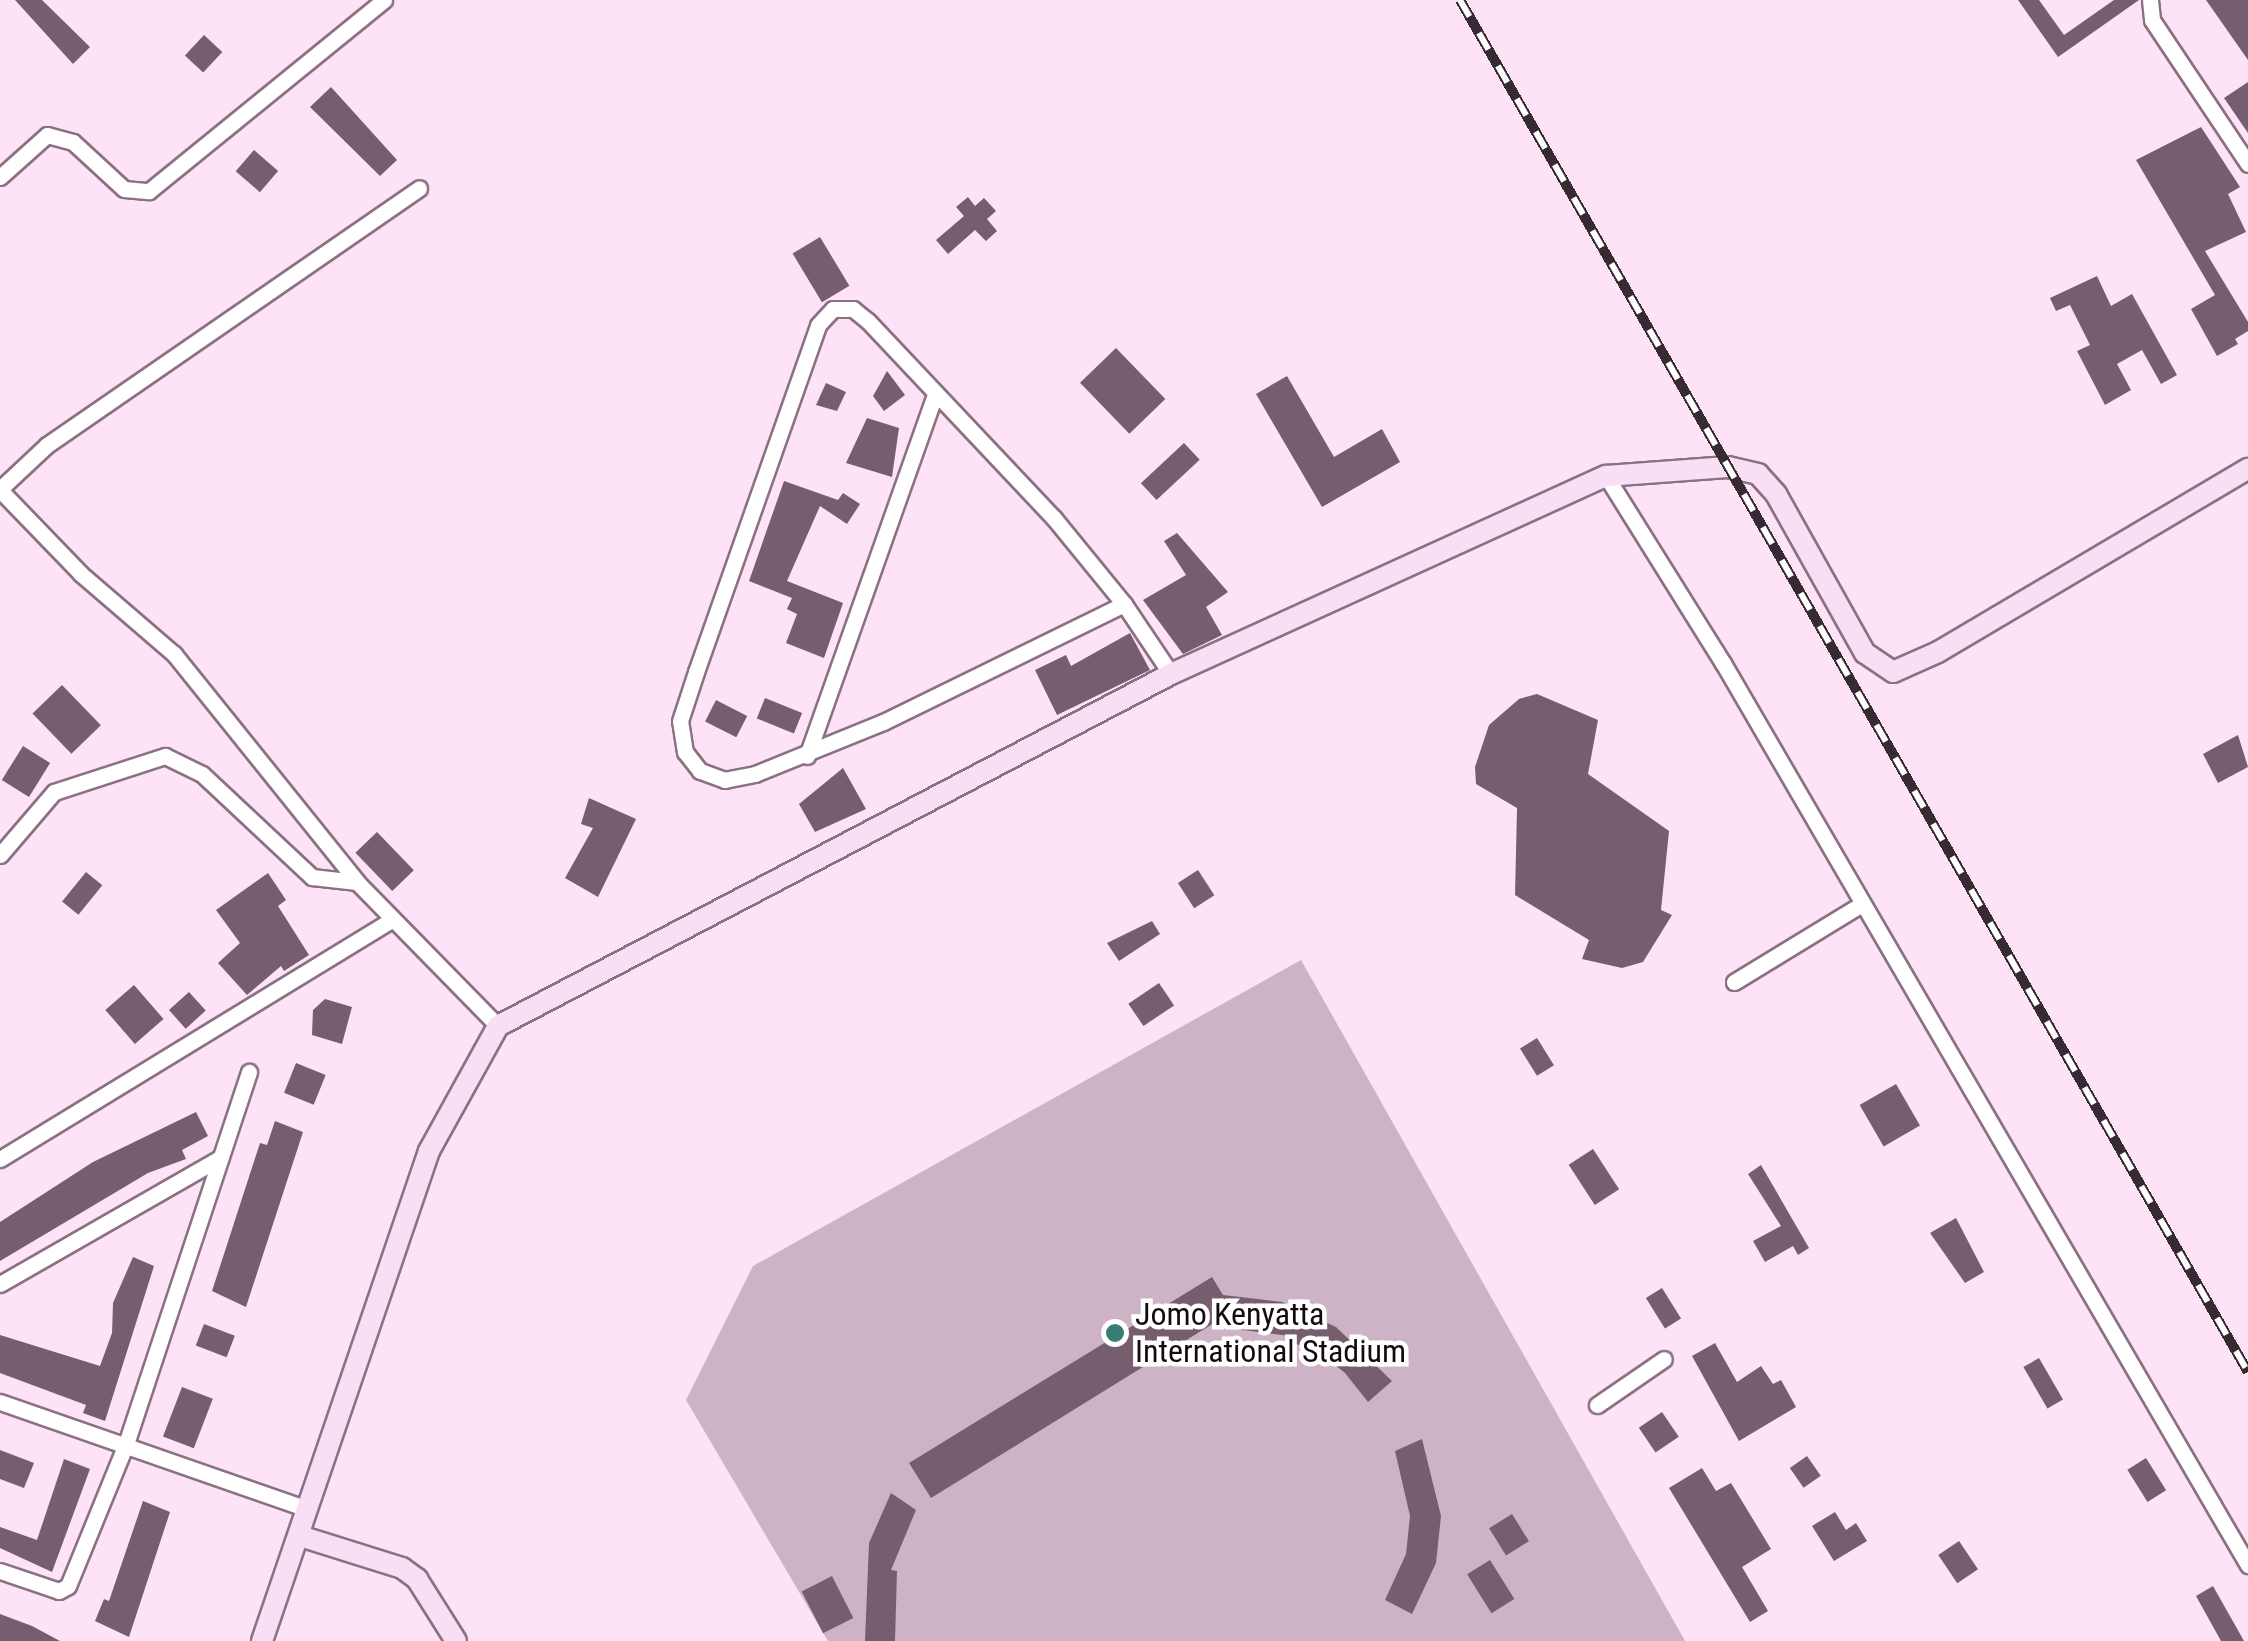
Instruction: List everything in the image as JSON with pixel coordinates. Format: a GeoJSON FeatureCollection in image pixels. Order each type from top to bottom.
{"type":"FeatureCollection","features":[{"type":"Feature","properties":{"kind":"street"},"geometry":{"type":"LineString","coordinates":[[0,177],[47,135],[74,142],[124,189],[149,191],[384,0]]}},
{"type":"Feature","properties":{"kind":"street"},"geometry":{"type":"LineString","coordinates":[[2150,0],[2152,20],[2248,164]]}},
{"type":"Feature","properties":{"kind":"street"},"geometry":{"type":"LineString","coordinates":[[419,188],[47,445],[0,489],[81,574],[174,654],[357,882],[498,1026]]}},
{"type":"Feature","properties":{"kind":"street"},"geometry":{"type":"LineString","coordinates":[[1124,604],[807,756],[725,780],[700,771],[685,752],[680,720],[818,325],[832,309],[853,310],[1054,517],[1124,604],[1171,674]]}},
{"type":"Feature","properties":{"kind":"street"},"geometry":{"type":"LineString","coordinates":[[807,756],[935,396]]}},
{"type":"Feature","properties":{"kind":"street"},"geometry":{"type":"LineString","coordinates":[[262,1641],[429,1151],[498,1026],[1171,674],[1606,476],[1728,467],[1758,474],[1776,494],[1865,653],[1893,672],[1938,652],[2248,469]]}},
{"type":"Feature","properties":{"kind":"street"},"geometry":{"type":"LineString","coordinates":[[1606,476],[1723,662],[2248,1565]]}},
{"type":"Feature","properties":{"kind":"street"},"geometry":{"type":"LineString","coordinates":[[0,855],[54,792],[165,756],[202,774],[312,877],[357,882]]}},
{"type":"Feature","properties":{"kind":"street"},"geometry":{"type":"LineString","coordinates":[[1734,982],[1862,904]]}},
{"type":"Feature","properties":{"kind":"street"},"geometry":{"type":"LineString","coordinates":[[0,1159],[392,920]]}},
{"type":"Feature","properties":{"kind":"street"},"geometry":{"type":"LineString","coordinates":[[0,1570],[66,1589],[126,1444],[249,1072]]}},
{"type":"Feature","properties":{"kind":"street"},"geometry":{"type":"LineString","coordinates":[[0,1284],[220,1158]]}},
{"type":"Feature","properties":{"kind":"street"},"geometry":{"type":"LineString","coordinates":[[1596,1405],[1664,1359]]}},
{"type":"Feature","properties":{"kind":"street"},"geometry":{"type":"LineString","coordinates":[[0,1402],[308,1509]]}},
{"type":"Feature","properties":{"kind":"street"},"geometry":{"type":"LineString","coordinates":[[300,1536],[402,1568],[416,1579],[456,1641]]}},
{"type":"Feature","properties":{"kind":"shaded area","name":"Jomo Kenyatta International Stadium"},"geometry":{"type":"Polygon","coordinates":[[[1301,960],[1685,1641],[828,1641],[686,1400],[753,1266],[1301,960]]]}},
{"type":"Feature","properties":{"kind":"building"},"geometry":{"type":"Polygon","coordinates":[[[15,0],[42,0],[90,47],[73,64],[15,0]]]}},
{"type":"Feature","properties":{"kind":"building"},"geometry":{"type":"Polygon","coordinates":[[[2018,0],[2039,0],[2064,35],[2114,0],[2139,0],[2058,57],[2018,0]]]}},
{"type":"Feature","properties":{"kind":"building"},"geometry":{"type":"Polygon","coordinates":[[[2206,0],[2248,0],[2248,60],[2206,0]]]}},
{"type":"Feature","properties":{"kind":"building"},"geometry":{"type":"Polygon","coordinates":[[[204,35],[222,52],[203,73],[185,55],[204,35]]]}},
{"type":"Feature","properties":{"kind":"building"},"geometry":{"type":"Polygon","coordinates":[[[2248,82],[2248,133],[2224,98],[2248,82]]]}},
{"type":"Feature","properties":{"kind":"building"},"geometry":{"type":"Polygon","coordinates":[[[331,87],[397,160],[380,176],[310,107],[331,87]]]}},
{"type":"Feature","properties":{"kind":"building"},"geometry":{"type":"Polygon","coordinates":[[[2201,127],[2240,187],[2228,194],[2246,232],[2205,251],[2248,322],[2248,331],[2235,339],[2238,344],[2217,356],[2191,309],[2215,295],[2136,160],[2201,127]]]}},
{"type":"Feature","properties":{"kind":"building"},"geometry":{"type":"Polygon","coordinates":[[[254,150],[278,171],[260,192],[236,171],[254,150]]]}},
{"type":"Feature","properties":{"kind":"building"},"geometry":{"type":"Polygon","coordinates":[[[968,197],[975,206],[984,198],[996,211],[987,219],[997,231],[986,241],[975,230],[948,254],[936,240],[964,216],[956,207],[968,197]]]}},
{"type":"Feature","properties":{"kind":"building"},"geometry":{"type":"Polygon","coordinates":[[[820,237],[849,286],[822,302],[793,253],[820,237]]]}},
{"type":"Feature","properties":{"kind":"building"},"geometry":{"type":"Polygon","coordinates":[[[2097,276],[2111,306],[2132,294],[2177,375],[2161,384],[2142,350],[2117,364],[2131,390],[2105,405],[2077,351],[2090,345],[2070,305],[2056,311],[2050,298],[2097,276]]]}},
{"type":"Feature","properties":{"kind":"building"},"geometry":{"type":"Polygon","coordinates":[[[1116,348],[1165,399],[1129,434],[1080,383],[1116,348]]]}},
{"type":"Feature","properties":{"kind":"building"},"geometry":{"type":"Polygon","coordinates":[[[887,371],[905,395],[884,411],[873,396],[887,371]]]}},
{"type":"Feature","properties":{"kind":"building"},"geometry":{"type":"Polygon","coordinates":[[[1287,376],[1334,457],[1382,429],[1400,462],[1322,507],[1256,394],[1287,376]]]}},
{"type":"Feature","properties":{"kind":"building"},"geometry":{"type":"Polygon","coordinates":[[[826,383],[846,392],[837,411],[816,405],[826,383]]]}},
{"type":"Feature","properties":{"kind":"building"},"geometry":{"type":"Polygon","coordinates":[[[867,418],[899,428],[892,477],[846,463],[867,418]]]}},
{"type":"Feature","properties":{"kind":"building"},"geometry":{"type":"Polygon","coordinates":[[[1184,443],[1200,460],[1157,500],[1141,483],[1184,443]]]}},
{"type":"Feature","properties":{"kind":"building"},"geometry":{"type":"Polygon","coordinates":[[[784,481],[838,500],[843,493],[860,504],[847,524],[820,506],[787,581],[843,603],[824,658],[786,643],[797,614],[787,609],[792,598],[749,581],[784,481]]]}},
{"type":"Feature","properties":{"kind":"building"},"geometry":{"type":"Polygon","coordinates":[[[1177,533],[1228,592],[1206,607],[1222,635],[1183,654],[1143,600],[1186,575],[1164,541],[1177,533]]]}},
{"type":"Feature","properties":{"kind":"building"},"geometry":{"type":"Polygon","coordinates":[[[1130,633],[1150,670],[1057,715],[1035,670],[1066,655],[1071,666],[1130,633]]]}},
{"type":"Feature","properties":{"kind":"building"},"geometry":{"type":"Polygon","coordinates":[[[62,685],[101,725],[71,754],[33,713],[62,685]]]}},
{"type":"Feature","properties":{"kind":"building"},"geometry":{"type":"Polygon","coordinates":[[[1537,694],[1598,720],[1588,774],[1669,831],[1661,910],[1672,915],[1643,962],[1622,968],[1582,959],[1589,940],[1515,895],[1517,808],[1476,784],[1475,767],[1489,725],[1519,699],[1537,694]]]}},
{"type":"Feature","properties":{"kind":"building"},"geometry":{"type":"Polygon","coordinates":[[[765,698],[802,713],[794,733],[757,718],[765,698]]]}},
{"type":"Feature","properties":{"kind":"building"},"geometry":{"type":"Polygon","coordinates":[[[716,700],[747,716],[736,737],[705,721],[716,700]]]}},
{"type":"Feature","properties":{"kind":"building"},"geometry":{"type":"Polygon","coordinates":[[[2238,735],[2248,767],[2218,783],[2203,754],[2238,735]]]}},
{"type":"Feature","properties":{"kind":"building"},"geometry":{"type":"Polygon","coordinates":[[[23,746],[50,763],[29,797],[2,780],[23,746]]]}},
{"type":"Feature","properties":{"kind":"building"},"geometry":{"type":"Polygon","coordinates":[[[843,768],[866,809],[815,832],[799,804],[843,768]]]}},
{"type":"Feature","properties":{"kind":"building"},"geometry":{"type":"Polygon","coordinates":[[[589,798],[636,819],[598,897],[565,878],[593,828],[581,824],[589,798]]]}},
{"type":"Feature","properties":{"kind":"building"},"geometry":{"type":"Polygon","coordinates":[[[377,832],[414,870],[392,891],[355,853],[377,832]]]}},
{"type":"Feature","properties":{"kind":"building"},"geometry":{"type":"Polygon","coordinates":[[[1198,870],[1214,895],[1194,908],[1178,883],[1198,870]]]}},
{"type":"Feature","properties":{"kind":"building"},"geometry":{"type":"Polygon","coordinates":[[[86,872],[102,885],[78,915],[62,902],[86,872]]]}},
{"type":"Feature","properties":{"kind":"building"},"geometry":{"type":"Polygon","coordinates":[[[268,873],[286,900],[278,906],[309,955],[284,971],[281,966],[247,995],[218,963],[240,943],[216,910],[268,873]]]}},
{"type":"Feature","properties":{"kind":"building"},"geometry":{"type":"Polygon","coordinates":[[[1152,921],[1160,934],[1119,961],[1107,943],[1152,921]]]}},
{"type":"Feature","properties":{"kind":"building"},"geometry":{"type":"Polygon","coordinates":[[[1159,983],[1174,1005],[1143,1026],[1128,1004],[1159,983]]]}},
{"type":"Feature","properties":{"kind":"building"},"geometry":{"type":"Polygon","coordinates":[[[134,985],[164,1019],[135,1044],[105,1010],[134,985]]]}},
{"type":"Feature","properties":{"kind":"building"},"geometry":{"type":"Polygon","coordinates":[[[189,992],[206,1011],[186,1029],[169,1010],[189,992]]]}},
{"type":"Feature","properties":{"kind":"building"},"geometry":{"type":"Polygon","coordinates":[[[325,999],[352,1007],[342,1044],[312,1035],[313,1010],[325,999]]]}},
{"type":"Feature","properties":{"kind":"building"},"geometry":{"type":"Polygon","coordinates":[[[1537,1038],[1554,1065],[1537,1076],[1520,1049],[1537,1038]]]}},
{"type":"Feature","properties":{"kind":"building"},"geometry":{"type":"Polygon","coordinates":[[[296,1063],[326,1075],[314,1105],[284,1093],[296,1063]]]}},
{"type":"Feature","properties":{"kind":"building"},"geometry":{"type":"Polygon","coordinates":[[[1896,1084],[1920,1126],[1884,1147],[1860,1105],[1896,1084]]]}},
{"type":"Feature","properties":{"kind":"building"},"geometry":{"type":"Polygon","coordinates":[[[196,1112],[208,1136],[182,1150],[186,1159],[148,1173],[0,1261],[0,1222],[93,1162],[196,1112]]]}},
{"type":"Feature","properties":{"kind":"building"},"geometry":{"type":"Polygon","coordinates":[[[275,1121],[303,1132],[246,1307],[212,1291],[260,1143],[267,1145],[275,1121]]]}},
{"type":"Feature","properties":{"kind":"building"},"geometry":{"type":"Polygon","coordinates":[[[1593,1149],[1619,1189],[1595,1205],[1569,1165],[1593,1149]]]}},
{"type":"Feature","properties":{"kind":"building"},"geometry":{"type":"Polygon","coordinates":[[[1761,1165],[1809,1248],[1798,1255],[1793,1246],[1765,1262],[1753,1241],[1781,1226],[1748,1174],[1761,1165]]]}},
{"type":"Feature","properties":{"kind":"building"},"geometry":{"type":"Polygon","coordinates":[[[1956,1218],[1984,1272],[1965,1283],[1930,1233],[1956,1218]]]}},
{"type":"Feature","properties":{"kind":"building"},"geometry":{"type":"Polygon","coordinates":[[[133,1257],[154,1266],[105,1421],[83,1413],[86,1405],[0,1373],[0,1335],[100,1366],[112,1333],[113,1303],[133,1257]]]}},
{"type":"Feature","properties":{"kind":"building"},"geometry":{"type":"Polygon","coordinates":[[[1212,1277],[1223,1295],[1282,1302],[1336,1327],[1392,1381],[1368,1402],[1345,1373],[1321,1354],[1289,1341],[1291,1336],[1235,1329],[1235,1310],[931,1498],[909,1463],[1212,1277]]]}},
{"type":"Feature","properties":{"kind":"building"},"geometry":{"type":"Polygon","coordinates":[[[1662,1288],[1681,1319],[1665,1329],[1646,1298],[1662,1288]]]}},
{"type":"Feature","properties":{"kind":"building"},"geometry":{"type":"Polygon","coordinates":[[[204,1324],[235,1336],[227,1357],[196,1345],[204,1324]]]}},
{"type":"Feature","properties":{"kind":"building"},"geometry":{"type":"Polygon","coordinates":[[[1715,1343],[1737,1382],[1761,1366],[1773,1384],[1781,1380],[1796,1407],[1739,1441],[1692,1356],[1715,1343]]]}},
{"type":"Feature","properties":{"kind":"building"},"geometry":{"type":"Polygon","coordinates":[[[2039,1358],[2063,1400],[2047,1409],[2023,1367],[2039,1358]]]}},
{"type":"Feature","properties":{"kind":"building"},"geometry":{"type":"Polygon","coordinates":[[[182,1387],[213,1399],[194,1448],[163,1436],[182,1387]]]}},
{"type":"Feature","properties":{"kind":"building"},"geometry":{"type":"Polygon","coordinates":[[[1662,1412],[1679,1437],[1656,1453],[1639,1428],[1662,1412]]]}},
{"type":"Feature","properties":{"kind":"building"},"geometry":{"type":"Polygon","coordinates":[[[1422,1439],[1441,1516],[1436,1563],[1412,1614],[1385,1600],[1406,1554],[1410,1516],[1395,1451],[1422,1439]]]}},
{"type":"Feature","properties":{"kind":"building"},"geometry":{"type":"Polygon","coordinates":[[[0,1450],[34,1463],[24,1488],[0,1479],[0,1450]]]}},
{"type":"Feature","properties":{"kind":"building"},"geometry":{"type":"Polygon","coordinates":[[[1807,1456],[1821,1476],[1804,1488],[1790,1468],[1807,1456]]]}},
{"type":"Feature","properties":{"kind":"building"},"geometry":{"type":"Polygon","coordinates":[[[2146,1458],[2166,1490],[2147,1502],[2127,1470],[2146,1458]]]}},
{"type":"Feature","properties":{"kind":"building"},"geometry":{"type":"Polygon","coordinates":[[[64,1459],[90,1469],[52,1572],[0,1548],[0,1527],[37,1540],[64,1459]]]}},
{"type":"Feature","properties":{"kind":"building"},"geometry":{"type":"Polygon","coordinates":[[[1702,1468],[1716,1491],[1731,1483],[1771,1549],[1742,1567],[1768,1611],[1750,1622],[1669,1488],[1702,1468]]]}},
{"type":"Feature","properties":{"kind":"building"},"geometry":{"type":"Polygon","coordinates":[[[891,1493],[916,1510],[891,1570],[897,1571],[895,1641],[865,1641],[869,1543],[891,1493]]]}},
{"type":"Feature","properties":{"kind":"building"},"geometry":{"type":"Polygon","coordinates":[[[143,1501],[170,1512],[129,1637],[95,1621],[104,1599],[109,1601],[143,1501]]]}},
{"type":"Feature","properties":{"kind":"building"},"geometry":{"type":"Polygon","coordinates":[[[1835,1512],[1846,1530],[1856,1523],[1867,1541],[1834,1561],[1812,1526],[1835,1512]]]}},
{"type":"Feature","properties":{"kind":"building"},"geometry":{"type":"Polygon","coordinates":[[[1512,1514],[1529,1541],[1506,1555],[1489,1528],[1512,1514]]]}},
{"type":"Feature","properties":{"kind":"building"},"geometry":{"type":"Polygon","coordinates":[[[1959,1541],[1978,1569],[1957,1583],[1938,1555],[1959,1541]]]}},
{"type":"Feature","properties":{"kind":"building"},"geometry":{"type":"Polygon","coordinates":[[[1490,1560],[1514,1599],[1491,1613],[1467,1574],[1490,1560]]]}},
{"type":"Feature","properties":{"kind":"building"},"geometry":{"type":"Polygon","coordinates":[[[832,1576],[853,1618],[823,1633],[802,1591],[832,1576]]]}},
{"type":"Feature","properties":{"kind":"building"},"geometry":{"type":"Polygon","coordinates":[[[2213,1586],[2244,1641],[2221,1641],[2196,1596],[2213,1586]]]}},
{"type":"Feature","properties":{"kind":"building"},"geometry":{"type":"Polygon","coordinates":[[[0,1614],[32,1626],[60,1641],[0,1641],[0,1614]]]}},
{"type":"Feature","properties":{"kind":"railway"},"geometry":{"type":"LineString","coordinates":[[1460,0],[2248,1372]]}},
{"type":"Feature","properties":{"kind":"place","name":"Jomo Kenyatta International Stadium"},"geometry":{"type":"Point","coordinates":[1115,1333]}}]}
